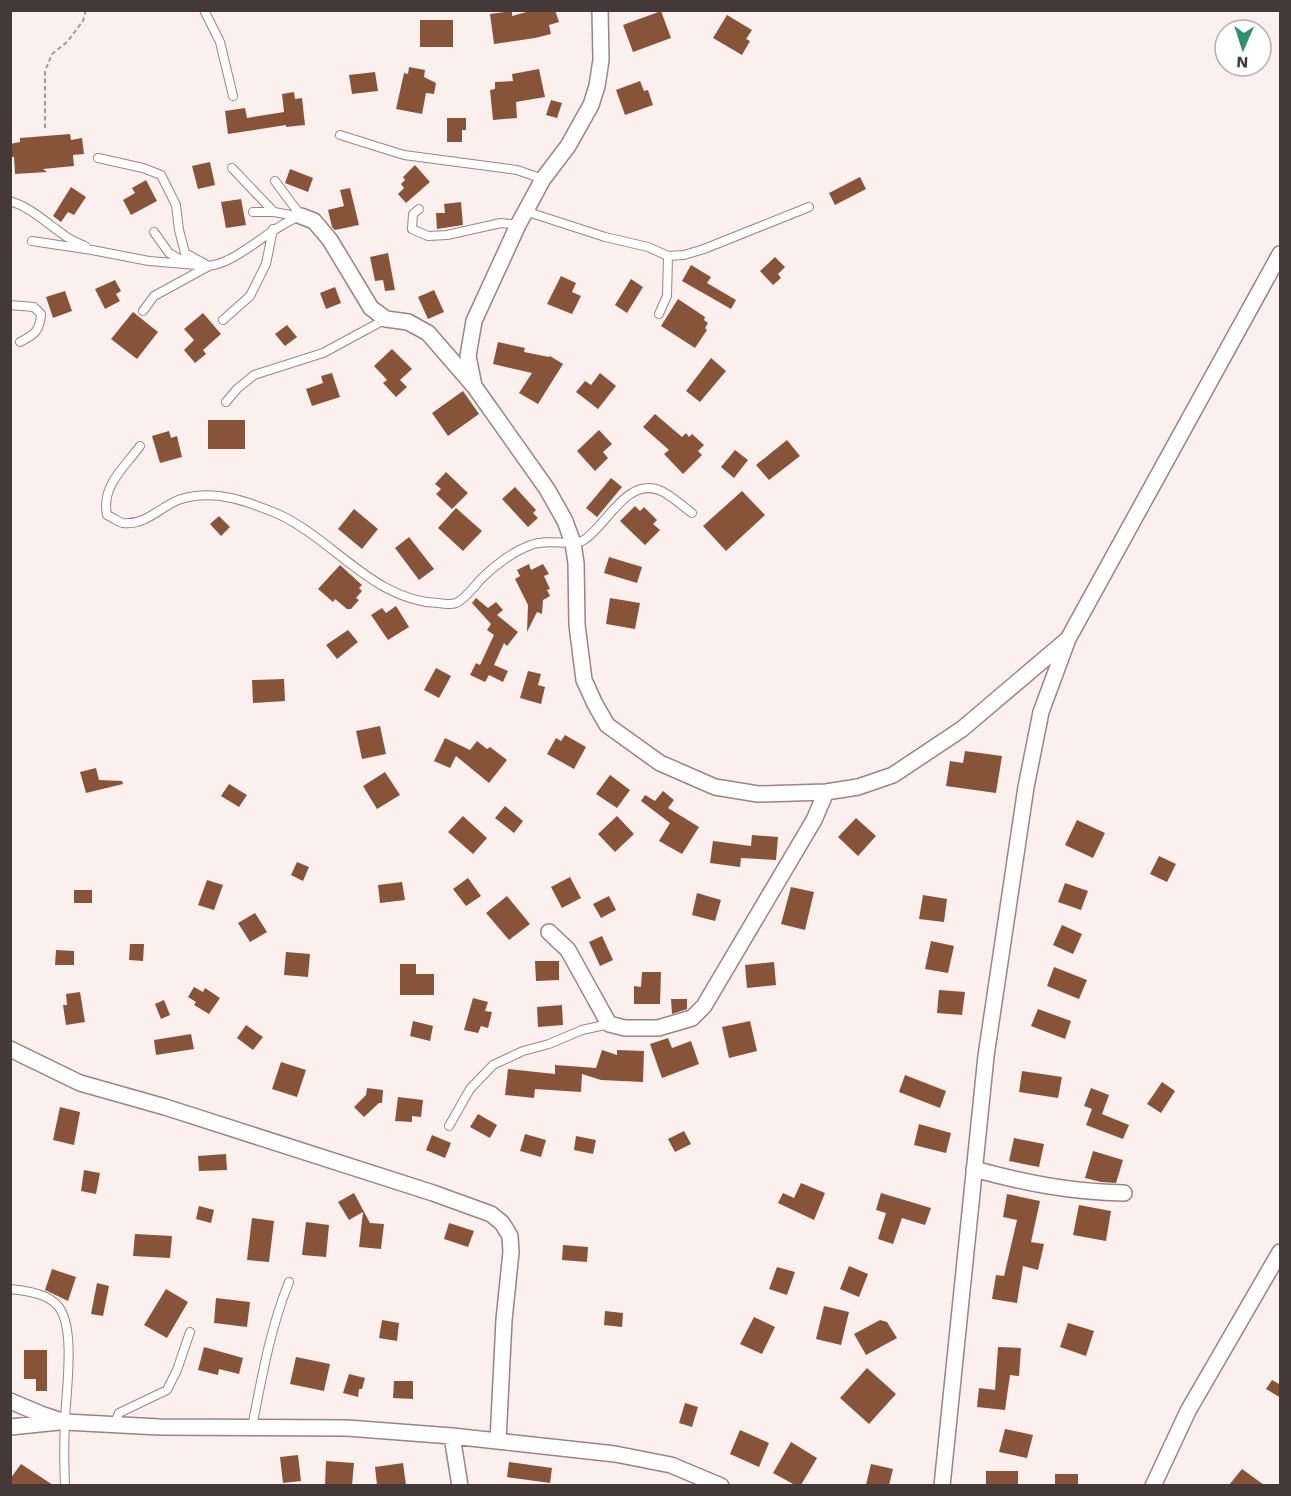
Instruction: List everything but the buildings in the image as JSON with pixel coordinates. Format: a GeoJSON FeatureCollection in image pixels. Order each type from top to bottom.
{"type":"FeatureCollection","features":[{"type":"Feature","properties":{"kind":"street"},"geometry":{"type":"LineString","coordinates":[[474,386],[468,356],[474,321],[522,218],[543,179],[568,146],[591,105],[601,60],[600,10]]}},
{"type":"Feature","properties":{"kind":"street"},"geometry":{"type":"LineString","coordinates":[[301,216],[314,221],[330,240],[371,308],[386,319],[408,322],[428,333],[474,386],[547,489],[565,521],[573,543],[576,563],[577,625],[584,680],[594,704],[607,725],[660,763],[715,787],[758,794],[826,792],[858,787],[893,775],[962,729],[1068,639]]}},
{"type":"Feature","properties":{"kind":"street"},"geometry":{"type":"LineString","coordinates":[[942,1485],[968,1250],[986,1056],[1026,787],[1041,712],[1068,639],[1281,254]]}},
{"type":"Feature","properties":{"kind":"street"},"geometry":{"type":"LineString","coordinates":[[549,932],[568,950],[609,1024],[625,1028],[658,1028],[692,1018],[704,1006],[814,820],[826,792]]}},
{"type":"Feature","properties":{"kind":"street"},"geometry":{"type":"LineString","coordinates":[[10,1049],[80,1083],[165,1107],[433,1193],[491,1214],[502,1223],[510,1236],[511,1252],[504,1320],[498,1441]]}},
{"type":"Feature","properties":{"kind":"street"},"geometry":{"type":"LineString","coordinates":[[974,1169],[1024,1182],[1086,1192],[1124,1193]]}},
{"type":"Feature","properties":{"kind":"street"},"geometry":{"type":"LineString","coordinates":[[1153,1485],[1188,1411],[1281,1252]]}},
{"type":"Feature","properties":{"kind":"street"},"geometry":{"type":"LineString","coordinates":[[10,1401],[65,1422]]}},
{"type":"Feature","properties":{"kind":"street"},"geometry":{"type":"LineString","coordinates":[[10,1427],[65,1422],[159,1427],[347,1428],[452,1436],[615,1454],[671,1466],[722,1485]]}},
{"type":"Feature","properties":{"kind":"street"},"geometry":{"type":"LineString","coordinates":[[452,1436],[460,1485]]}},
{"type":"Feature","properties":{"kind":"lane"},"geometry":{"type":"LineString","coordinates":[[204,10],[220,42],[233,96]]}},
{"type":"Feature","properties":{"kind":"lane"},"geometry":{"type":"LineString","coordinates":[[340,135],[404,155],[517,170],[543,179]]}},
{"type":"Feature","properties":{"kind":"lane"},"geometry":{"type":"LineString","coordinates":[[98,158],[143,168],[161,175],[176,205],[178,230],[185,253],[209,266]]}},
{"type":"Feature","properties":{"kind":"lane"},"geometry":{"type":"LineString","coordinates":[[232,168],[274,212]]}},
{"type":"Feature","properties":{"kind":"lane"},"geometry":{"type":"LineString","coordinates":[[275,181],[301,216]]}},
{"type":"Feature","properties":{"kind":"lane"},"geometry":{"type":"LineString","coordinates":[[10,201],[23,205],[42,217],[64,236],[92,250]]}},
{"type":"Feature","properties":{"kind":"lane"},"geometry":{"type":"LineString","coordinates":[[419,209],[413,214],[412,229],[428,236],[447,235],[522,218],[648,247],[668,256],[684,255],[704,249],[809,207]]}},
{"type":"Feature","properties":{"kind":"lane"},"geometry":{"type":"LineString","coordinates":[[253,212],[301,216]]}},
{"type":"Feature","properties":{"kind":"lane"},"geometry":{"type":"LineString","coordinates":[[143,311],[154,296],[209,266],[227,260],[273,229],[301,216]]}},
{"type":"Feature","properties":{"kind":"lane"},"geometry":{"type":"LineString","coordinates":[[223,321],[250,296],[266,264],[273,229]]}},
{"type":"Feature","properties":{"kind":"lane"},"geometry":{"type":"LineString","coordinates":[[154,232],[169,253],[189,264],[209,266]]}},
{"type":"Feature","properties":{"kind":"lane"},"geometry":{"type":"LineString","coordinates":[[32,241],[149,261],[209,266]]}},
{"type":"Feature","properties":{"kind":"lane"},"geometry":{"type":"LineString","coordinates":[[659,314],[667,296],[668,256]]}},
{"type":"Feature","properties":{"kind":"lane"},"geometry":{"type":"LineString","coordinates":[[10,305],[33,307],[41,314],[40,325],[31,336],[20,342]]}},
{"type":"Feature","properties":{"kind":"lane"},"geometry":{"type":"LineString","coordinates":[[226,402],[254,375],[323,353],[386,319]]}},
{"type":"Feature","properties":{"kind":"lane"},"geometry":{"type":"LineString","coordinates":[[140,446],[108,488],[104,502],[107,515],[123,523],[142,520],[180,499],[206,495],[251,502],[286,518],[376,582],[400,594],[429,603],[454,604],[484,576],[531,545],[547,541],[573,543],[583,541],[635,491],[649,487],[661,490],[692,513]]}},
{"type":"Feature","properties":{"kind":"lane"},"geometry":{"type":"LineString","coordinates":[[449,1126],[470,1089],[494,1065],[523,1051],[549,1044],[582,1030],[609,1024]]}},
{"type":"Feature","properties":{"kind":"lane"},"geometry":{"type":"LineString","coordinates":[[252,1427],[270,1339],[277,1312],[289,1282]]}},
{"type":"Feature","properties":{"kind":"lane"},"geometry":{"type":"LineString","coordinates":[[10,1289],[39,1294],[58,1305],[67,1323],[65,1485]]}},
{"type":"Feature","properties":{"kind":"lane"},"geometry":{"type":"LineString","coordinates":[[114,1425],[119,1413],[167,1390],[177,1370],[190,1332]]}},
{"type":"Feature","properties":{"kind":"path"},"geometry":{"type":"LineString","coordinates":[[45,128],[45,71],[52,54],[67,42],[83,21],[86,10]]}}]}
